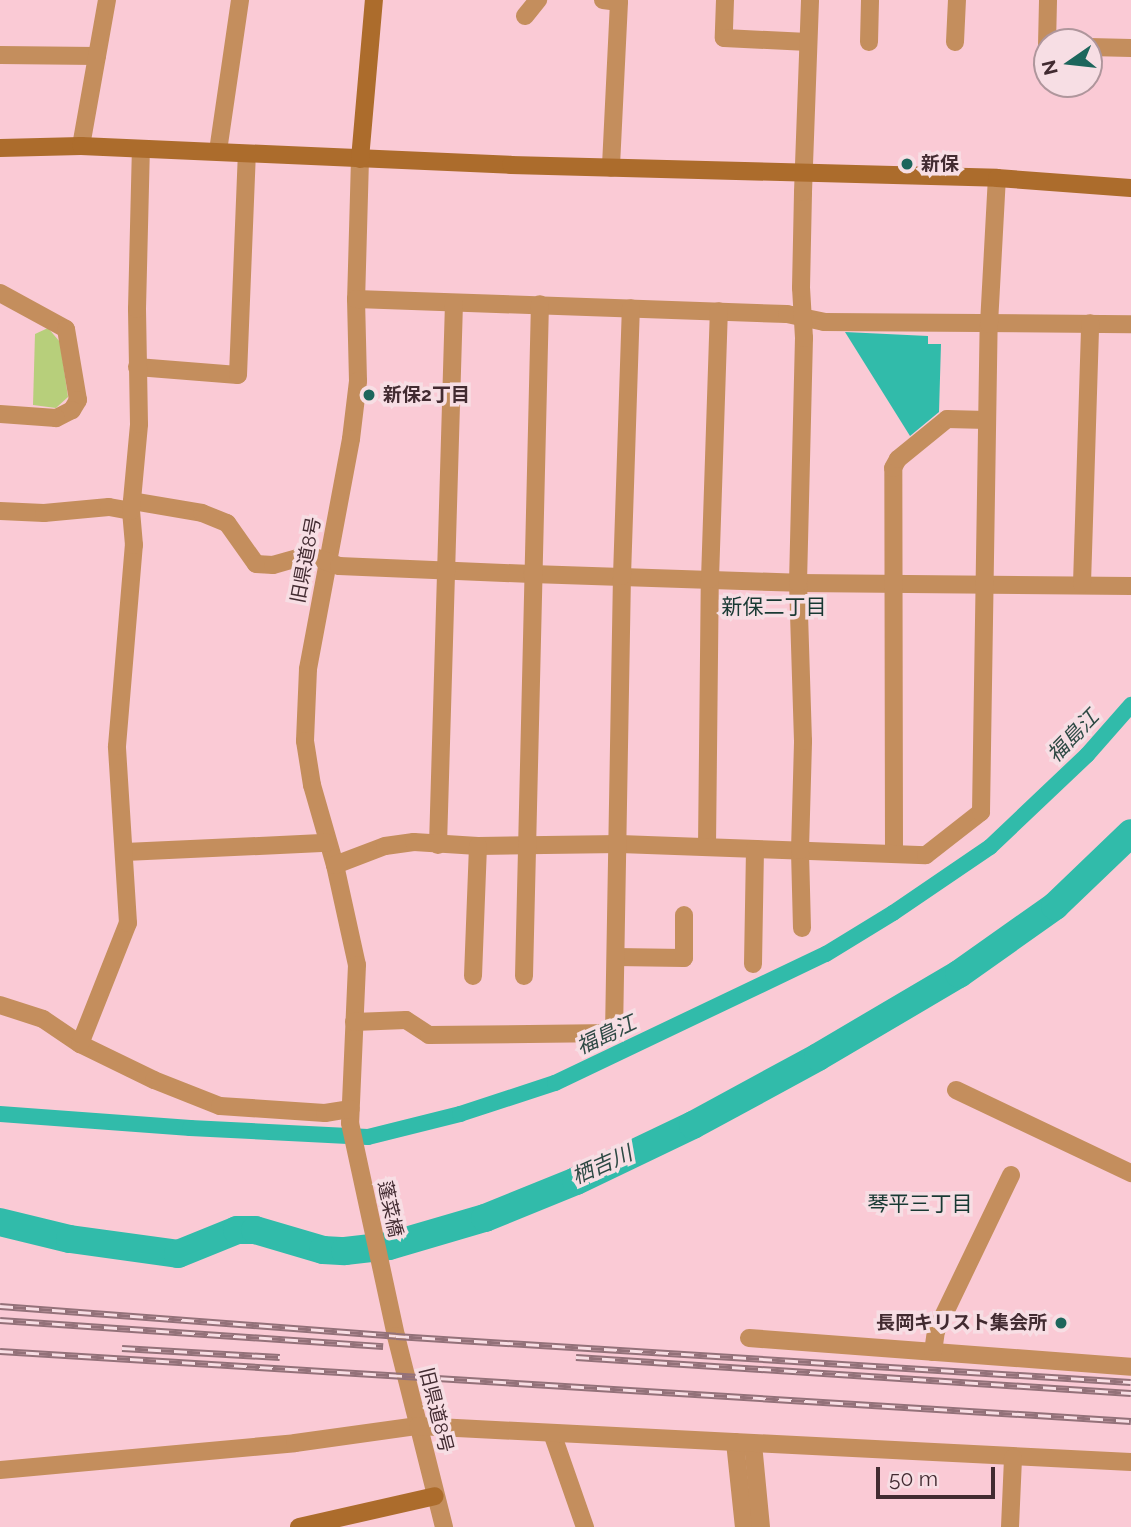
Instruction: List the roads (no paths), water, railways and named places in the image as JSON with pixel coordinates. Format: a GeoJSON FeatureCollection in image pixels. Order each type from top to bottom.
{"type":"FeatureCollection","features":[{"type":"Feature","properties":{"kind":"street"},"geometry":{"type":"LineString","coordinates":[[81,146],[107,0]]}},
{"type":"Feature","properties":{"kind":"street"},"geometry":{"type":"LineString","coordinates":[[218,151],[240,0]]}},
{"type":"Feature","properties":{"kind":"street","name":"旧県道8号"},"geometry":{"type":"LineString","coordinates":[[350,1116],[357,965],[335,865],[312,785],[304,711],[308,669],[352,439],[358,381],[356,299],[360,159],[373,0]]}},
{"type":"Feature","properties":{"kind":"street"},"geometry":{"type":"LineString","coordinates":[[525,16],[538,0]]}},
{"type":"Feature","properties":{"kind":"street"},"geometry":{"type":"LineString","coordinates":[[603,0],[619,2],[611,168]]}},
{"type":"Feature","properties":{"kind":"street"},"geometry":{"type":"LineString","coordinates":[[725,0],[723,38],[808,42]]}},
{"type":"Feature","properties":{"kind":"street"},"geometry":{"type":"LineString","coordinates":[[802,929],[800,850],[803,741],[798,583],[803,173],[810,0]]}},
{"type":"Feature","properties":{"kind":"street"},"geometry":{"type":"LineString","coordinates":[[869,42],[870,0]]}},
{"type":"Feature","properties":{"kind":"street"},"geometry":{"type":"LineString","coordinates":[[955,42],[957,0]]}},
{"type":"Feature","properties":{"kind":"street"},"geometry":{"type":"LineString","coordinates":[[1047,28],[1048,0]]}},
{"type":"Feature","properties":{"kind":"street"},"geometry":{"type":"LineString","coordinates":[[1103,47],[1131,48]]}},
{"type":"Feature","properties":{"kind":"street"},"geometry":{"type":"LineString","coordinates":[[0,55],[97,56]]}},
{"type":"Feature","properties":{"kind":"street"},"geometry":{"type":"LineString","coordinates":[[0,148],[81,146],[611,168],[998,178],[1131,188]]}},
{"type":"Feature","properties":{"kind":"street"},"geometry":{"type":"LineString","coordinates":[[80,1044],[128,923],[117,746],[134,545],[132,506],[139,425],[137,367],[141,150]]}},
{"type":"Feature","properties":{"kind":"street"},"geometry":{"type":"LineString","coordinates":[[137,367],[238,375],[247,154]]}},
{"type":"Feature","properties":{"kind":"street"},"geometry":{"type":"LineString","coordinates":[[335,865],[385,846],[414,842],[478,846],[620,844],[926,855],[981,811],[986,420],[998,178]]}},
{"type":"Feature","properties":{"kind":"street"},"geometry":{"type":"LineString","coordinates":[[0,293],[66,329],[78,400],[72,411],[56,418],[0,414]]}},
{"type":"Feature","properties":{"kind":"street"},"geometry":{"type":"LineString","coordinates":[[356,299],[719,311],[824,322],[1131,324]]}},
{"type":"Feature","properties":{"kind":"street"},"geometry":{"type":"LineString","coordinates":[[438,845],[454,303]]}},
{"type":"Feature","properties":{"kind":"street"},"geometry":{"type":"LineString","coordinates":[[524,976],[540,304]]}},
{"type":"Feature","properties":{"kind":"street"},"geometry":{"type":"LineString","coordinates":[[354,1022],[406,1020],[429,1035],[614,1033],[620,844],[622,576],[631,308]]}},
{"type":"Feature","properties":{"kind":"street"},"geometry":{"type":"LineString","coordinates":[[707,847],[710,579],[719,311]]}},
{"type":"Feature","properties":{"kind":"street"},"geometry":{"type":"LineString","coordinates":[[1082,584],[1090,323]]}},
{"type":"Feature","properties":{"kind":"street"},"geometry":{"type":"LineString","coordinates":[[894,853],[894,463],[947,419],[986,420]]}},
{"type":"Feature","properties":{"kind":"street"},"geometry":{"type":"LineString","coordinates":[[0,511],[44,513],[132,506],[202,513],[227,523],[256,564],[273,565],[309,555],[327,563],[446,571],[798,583],[1131,586]]}},
{"type":"Feature","properties":{"kind":"street"},"geometry":{"type":"LineString","coordinates":[[125,852],[327,843]]}},
{"type":"Feature","properties":{"kind":"street"},"geometry":{"type":"LineString","coordinates":[[473,976],[478,846]]}},
{"type":"Feature","properties":{"kind":"street"},"geometry":{"type":"LineString","coordinates":[[753,964],[755,849]]}},
{"type":"Feature","properties":{"kind":"street"},"geometry":{"type":"LineString","coordinates":[[616,957],[684,958],[684,915]]}},
{"type":"Feature","properties":{"kind":"street"},"geometry":{"type":"LineString","coordinates":[[0,1005],[43,1019],[80,1044],[154,1080],[220,1106],[350,1116]]}},
{"type":"Feature","properties":{"kind":"street"},"geometry":{"type":"LineString","coordinates":[[956,1090],[1131,1173]]}},
{"type":"Feature","properties":{"kind":"street","name":"蓬菜橋"},"geometry":{"type":"LineString","coordinates":[[350,1116],[389,1303]]}},
{"type":"Feature","properties":{"kind":"street"},"geometry":{"type":"LineString","coordinates":[[933,1352],[936,1331],[1011,1175]]}},
{"type":"Feature","properties":{"kind":"street","name":"旧県道8号"},"geometry":{"type":"LineString","coordinates":[[389,1303],[444,1527]]}},
{"type":"Feature","properties":{"kind":"street"},"geometry":{"type":"LineString","coordinates":[[749,1338],[1131,1367]]}},
{"type":"Feature","properties":{"kind":"street"},"geometry":{"type":"LineString","coordinates":[[0,1470],[295,1443],[418,1426],[1131,1462]]}},
{"type":"Feature","properties":{"kind":"street"},"geometry":{"type":"LineString","coordinates":[[552,1433],[585,1527]]}},
{"type":"Feature","properties":{"kind":"street"},"geometry":{"type":"LineString","coordinates":[[744,1443],[744,1527]]}},
{"type":"Feature","properties":{"kind":"street"},"geometry":{"type":"LineString","coordinates":[[744,1443],[761,1527]]}},
{"type":"Feature","properties":{"kind":"street"},"geometry":{"type":"LineString","coordinates":[[1010,1527],[1013,1458]]}},
{"type":"Feature","properties":{"kind":"street"},"geometry":{"type":"LineString","coordinates":[[299,1527],[435,1496]]}},
{"type":"Feature","properties":{"kind":"waterway","name":"福島江"},"geometry":{"type":"LineString","coordinates":[[0,1114],[190,1128],[368,1137],[460,1114],[555,1083],[826,954],[893,913],[990,847],[1087,755],[1131,705]]}},
{"type":"Feature","properties":{"kind":"waterway","name":"栖吉川"},"geometry":{"type":"LineString","coordinates":[[0,1222],[70,1239],[178,1254],[237,1230],[255,1230],[323,1250],[345,1251],[389,1246],[485,1218],[576,1181],[693,1125],[818,1057],[959,974],[1055,906],[1131,833]]}},
{"type":"Feature","properties":{"kind":"railway"},"geometry":{"type":"LineString","coordinates":[[0,1306],[396,1336],[1131,1382]]}},
{"type":"Feature","properties":{"kind":"railway"},"geometry":{"type":"LineString","coordinates":[[0,1320],[383,1346]]}},
{"type":"Feature","properties":{"kind":"railway"},"geometry":{"type":"LineString","coordinates":[[122,1348],[280,1357]]}},
{"type":"Feature","properties":{"kind":"railway"},"geometry":{"type":"LineString","coordinates":[[0,1351],[1131,1421]]}},
{"type":"Feature","properties":{"kind":"railway"},"geometry":{"type":"LineString","coordinates":[[576,1357],[1131,1393]]}},
{"type":"Feature","properties":{"kind":"place","name":"新保"},"geometry":{"type":"Point","coordinates":[907,164]}},
{"type":"Feature","properties":{"kind":"place","name":"新保2丁目"},"geometry":{"type":"Point","coordinates":[369,395]}},
{"type":"Feature","properties":{"kind":"place","name":"長岡キリスト集会所"},"geometry":{"type":"Point","coordinates":[1061,1323]}},
{"type":"Feature","properties":{"kind":"district","name":"新保二丁目"},"geometry":{"type":"Point","coordinates":[774,607]}},
{"type":"Feature","properties":{"kind":"district","name":"琴平三丁目"},"geometry":{"type":"Point","coordinates":[920,1204]}}]}
